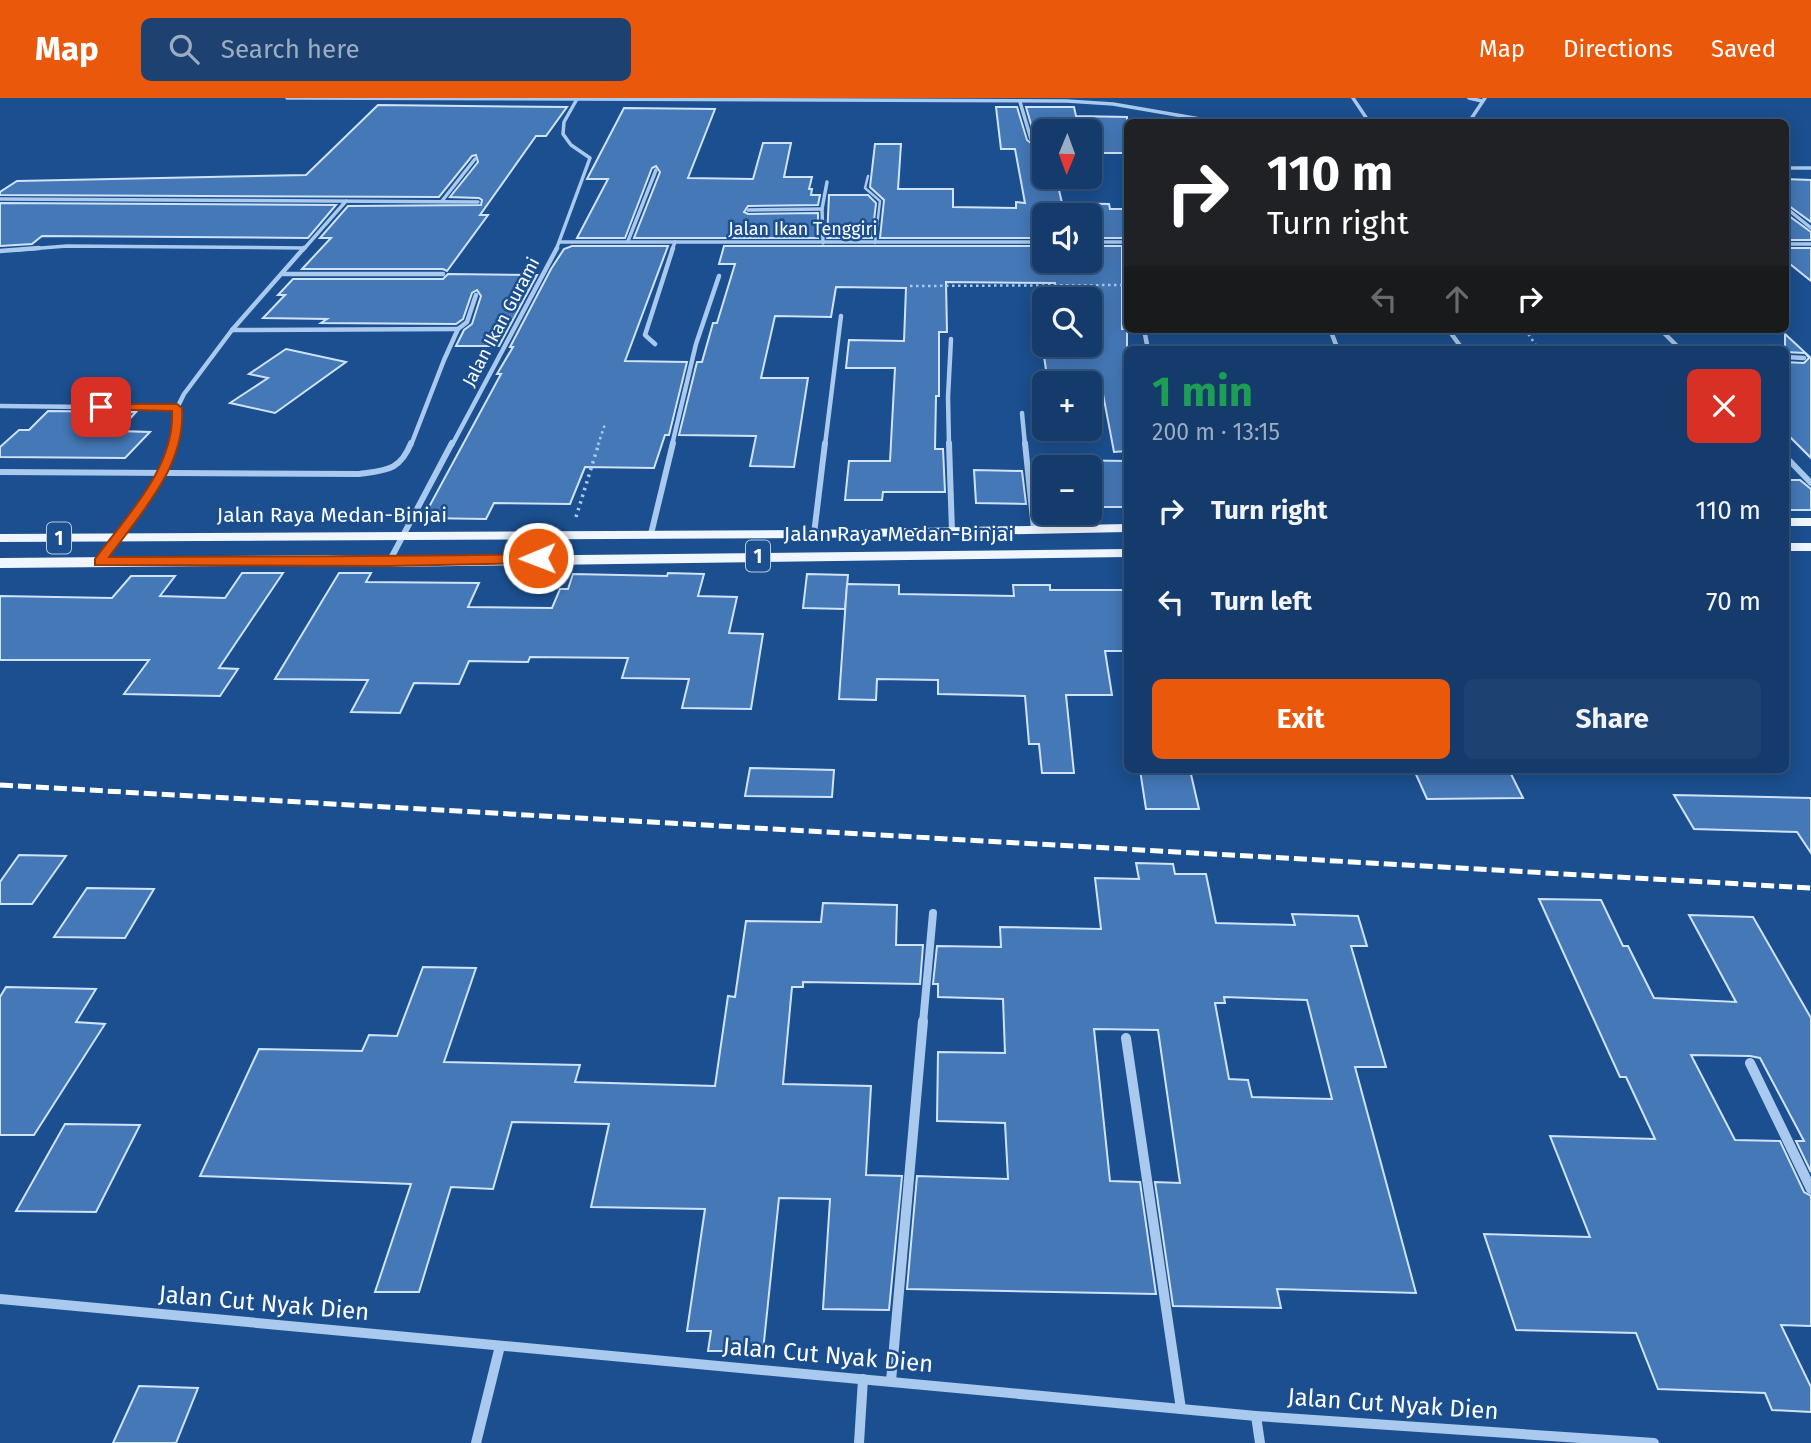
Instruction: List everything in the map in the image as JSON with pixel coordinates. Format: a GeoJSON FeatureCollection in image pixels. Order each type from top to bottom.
{"type":"FeatureCollection","features":[{"type":"Feature","properties":{"kind":"main road"},"geometry":{"type":"LineString","coordinates":[[1789,522],[1811,522]]}},
{"type":"Feature","properties":{"kind":"main road","name":"Jalan Raya Medan-Binjai"},"geometry":{"type":"LineString","coordinates":[[0,538],[814,534],[1124,528]]}},
{"type":"Feature","properties":{"kind":"main road"},"geometry":{"type":"LineString","coordinates":[[1789,547],[1811,547]]}},
{"type":"Feature","properties":{"kind":"main road","name":"Jalan Raya Medan-Binjai"},"geometry":{"type":"LineString","coordinates":[[0,563],[325,559],[389,562],[588,557],[1124,553]]}},
{"type":"Feature","properties":{"kind":"street"},"geometry":{"type":"LineString","coordinates":[[287,98],[1102,103],[1194,119]]}},
{"type":"Feature","properties":{"kind":"street"},"geometry":{"type":"LineString","coordinates":[[1353,98],[1366,119]]}},
{"type":"Feature","properties":{"kind":"street"},"geometry":{"type":"LineString","coordinates":[[1468,98],[1484,100],[1471,119]]}},
{"type":"Feature","properties":{"kind":"street","name":"Jalan Ikan Gurami"},"geometry":{"type":"LineString","coordinates":[[389,562],[561,242],[590,158],[582,148],[571,145],[562,134],[562,123],[578,99]]}},
{"type":"Feature","properties":{"kind":"street"},"geometry":{"type":"LineString","coordinates":[[1020,102],[1031,139]]}},
{"type":"Feature","properties":{"kind":"street"},"geometry":{"type":"LineString","coordinates":[[442,201],[475,159]]}},
{"type":"Feature","properties":{"kind":"street"},"geometry":{"type":"LineString","coordinates":[[1789,167],[1811,168]]}},
{"type":"Feature","properties":{"kind":"street"},"geometry":{"type":"LineString","coordinates":[[628,242],[656,170]]}},
{"type":"Feature","properties":{"kind":"street"},"geometry":{"type":"LineString","coordinates":[[822,243],[822,209],[827,181]]}},
{"type":"Feature","properties":{"kind":"street"},"geometry":{"type":"LineString","coordinates":[[0,199],[478,202]]}},
{"type":"Feature","properties":{"kind":"street"},"geometry":{"type":"LineString","coordinates":[[99,562],[162,475],[178,423],[177,408],[232,330],[346,201]]}},
{"type":"Feature","properties":{"kind":"street"},"geometry":{"type":"LineString","coordinates":[[748,210],[822,209]]}},
{"type":"Feature","properties":{"kind":"street"},"geometry":{"type":"LineString","coordinates":[[1789,210],[1811,228]]}},
{"type":"Feature","properties":{"kind":"street","name":"Jalan Ikan Tenggiri"},"geometry":{"type":"LineString","coordinates":[[561,242],[1032,242]]}},
{"type":"Feature","properties":{"kind":"street"},"geometry":{"type":"LineString","coordinates":[[655,344],[645,335],[675,242]]}},
{"type":"Feature","properties":{"kind":"street"},"geometry":{"type":"LineString","coordinates":[[1102,242],[1124,242]]}},
{"type":"Feature","properties":{"kind":"street"},"geometry":{"type":"LineString","coordinates":[[1789,244],[1811,244]]}},
{"type":"Feature","properties":{"kind":"street"},"geometry":{"type":"LineString","coordinates":[[0,251],[67,246],[305,247]]}},
{"type":"Feature","properties":{"kind":"street"},"geometry":{"type":"LineString","coordinates":[[283,274],[443,274]]}},
{"type":"Feature","properties":{"kind":"street"},"geometry":{"type":"LineString","coordinates":[[651,534],[696,344],[719,276]]}},
{"type":"Feature","properties":{"kind":"street"},"geometry":{"type":"LineString","coordinates":[[232,330],[458,328],[467,322],[476,295]]}},
{"type":"Feature","properties":{"kind":"street"},"geometry":{"type":"LineString","coordinates":[[814,534],[841,316]]}},
{"type":"Feature","properties":{"kind":"street"},"geometry":{"type":"LineString","coordinates":[[0,472],[359,474],[391,469],[405,459],[458,328]]}},
{"type":"Feature","properties":{"kind":"street"},"geometry":{"type":"LineString","coordinates":[[1664,333],[1677,346]]}},
{"type":"Feature","properties":{"kind":"street"},"geometry":{"type":"LineString","coordinates":[[951,340],[948,397],[952,531]]}},
{"type":"Feature","properties":{"kind":"street"},"geometry":{"type":"LineString","coordinates":[[1789,357],[1804,358]]}},
{"type":"Feature","properties":{"kind":"street"},"geometry":{"type":"LineString","coordinates":[[0,406],[177,408]]}},
{"type":"Feature","properties":{"kind":"street"},"geometry":{"type":"LineString","coordinates":[[1022,413],[1034,529]]}},
{"type":"Feature","properties":{"kind":"street"},"geometry":{"type":"LineString","coordinates":[[1789,460],[1811,483]]}},
{"type":"Feature","properties":{"kind":"street"},"geometry":{"type":"LineString","coordinates":[[891,1381],[933,913]]}},
{"type":"Feature","properties":{"kind":"street"},"geometry":{"type":"LineString","coordinates":[[1126,1038],[1181,1409]]}},
{"type":"Feature","properties":{"kind":"street"},"geometry":{"type":"LineString","coordinates":[[1750,1063],[1811,1189]]}},
{"type":"Feature","properties":{"kind":"street","name":"Jalan Cut Nyak Dien"},"geometry":{"type":"LineString","coordinates":[[0,1299],[1256,1416],[1654,1443]]}},
{"type":"Feature","properties":{"kind":"street"},"geometry":{"type":"LineString","coordinates":[[476,1443],[499,1346]]}},
{"type":"Feature","properties":{"kind":"street"},"geometry":{"type":"LineString","coordinates":[[859,1443],[863,1379]]}},
{"type":"Feature","properties":{"kind":"street"},"geometry":{"type":"LineString","coordinates":[[1256,1416],[1260,1443]]}},
{"type":"Feature","properties":{"kind":"lane"},"geometry":{"type":"LineString","coordinates":[[868,176],[865,188],[880,201],[875,243]]}},
{"type":"Feature","properties":{"kind":"path"},"geometry":{"type":"LineString","coordinates":[[911,286],[1124,285]]}},
{"type":"Feature","properties":{"kind":"path"},"geometry":{"type":"LineString","coordinates":[[570,534],[605,424]]}},
{"type":"Feature","properties":{"kind":"building"},"geometry":{"type":"Polygon","coordinates":[[[378,105],[567,107],[546,136],[536,136],[480,215],[488,215],[447,271],[302,269],[331,238],[320,238],[348,206],[481,205],[482,200],[479,198],[450,197],[478,162],[476,155],[472,156],[439,197],[0,195],[0,192],[17,181],[306,175],[378,105]]]}},
{"type":"Feature","properties":{"kind":"building"},"geometry":{"type":"Polygon","coordinates":[[[996,107],[1017,107],[1027,140],[1032,142],[1032,189],[1059,189],[1062,203],[1032,203],[1032,238],[880,238],[884,200],[870,187],[875,144],[901,144],[898,189],[953,189],[953,207],[1016,208],[1016,202],[1025,203],[1015,149],[1001,149],[996,107]]]}},
{"type":"Feature","properties":{"kind":"building"},"geometry":{"type":"Polygon","coordinates":[[[1026,107],[1074,107],[1076,116],[1127,117],[1124,119],[1124,153],[1102,153],[1102,119],[1032,119],[1032,128],[1026,107]]]}},
{"type":"Feature","properties":{"kind":"building"},"geometry":{"type":"Polygon","coordinates":[[[624,108],[715,109],[688,178],[753,179],[763,143],[791,143],[784,177],[812,177],[809,189],[812,189],[811,195],[820,195],[818,205],[748,206],[744,212],[818,213],[818,238],[634,238],[660,172],[656,166],[652,168],[625,238],[577,238],[608,179],[587,179],[624,108]]]}},
{"type":"Feature","properties":{"kind":"building"},"geometry":{"type":"Polygon","coordinates":[[[1789,179],[1811,180],[1811,222],[1789,206],[1789,179]]]}},
{"type":"Feature","properties":{"kind":"building"},"geometry":{"type":"Polygon","coordinates":[[[829,195],[868,195],[876,203],[872,238],[827,238],[829,195]]]}},
{"type":"Feature","properties":{"kind":"building"},"geometry":{"type":"Polygon","coordinates":[[[0,203],[336,205],[308,238],[42,236],[32,244],[0,246],[0,203]]]}},
{"type":"Feature","properties":{"kind":"building"},"geometry":{"type":"Polygon","coordinates":[[[1102,204],[1109,204],[1110,209],[1124,209],[1124,238],[1102,238],[1102,204]]]}},
{"type":"Feature","properties":{"kind":"building"},"geometry":{"type":"Polygon","coordinates":[[[1789,216],[1811,232],[1811,240],[1789,240],[1789,216]]]}},
{"type":"Feature","properties":{"kind":"building"},"geometry":{"type":"Polygon","coordinates":[[[572,246],[668,246],[625,361],[687,362],[669,435],[665,435],[654,468],[585,467],[570,504],[494,503],[486,519],[423,518],[501,374],[497,374],[551,269],[564,249],[572,246]]]}},
{"type":"Feature","properties":{"kind":"building"},"geometry":{"type":"Polygon","coordinates":[[[724,246],[1032,246],[1032,273],[1102,273],[1102,246],[1122,246],[1122,329],[1127,333],[1127,346],[1124,346],[1124,451],[1114,452],[1102,389],[1102,371],[1046,371],[1044,357],[1102,357],[1102,287],[1055,287],[1055,283],[946,282],[947,332],[939,332],[939,396],[936,396],[935,449],[943,449],[945,492],[883,492],[882,500],[845,500],[849,461],[890,461],[895,368],[846,368],[849,340],[904,341],[906,288],[836,287],[831,317],[775,316],[761,378],[808,378],[794,467],[750,466],[756,436],[679,435],[697,362],[702,362],[735,264],[719,264],[724,246]]]}},
{"type":"Feature","properties":{"kind":"building"},"geometry":{"type":"Polygon","coordinates":[[[1789,248],[1811,248],[1811,281],[1789,263],[1789,248]]]}},
{"type":"Feature","properties":{"kind":"building"},"geometry":{"type":"Polygon","coordinates":[[[448,274],[537,275],[499,346],[456,346],[464,330],[472,324],[481,296],[477,290],[472,293],[463,319],[456,324],[321,323],[327,319],[263,318],[285,295],[278,295],[293,279],[443,279],[448,274]]]}},
{"type":"Feature","properties":{"kind":"building"},"geometry":{"type":"Polygon","coordinates":[[[1785,334],[1811,358],[1811,458],[1789,436],[1789,362],[1804,363],[1809,358],[1805,353],[1789,352],[1789,346],[1785,346],[1785,334]]]}},
{"type":"Feature","properties":{"kind":"building"},"geometry":{"type":"Polygon","coordinates":[[[286,349],[346,362],[275,413],[230,403],[268,378],[249,374],[286,349]]]}},
{"type":"Feature","properties":{"kind":"building"},"geometry":{"type":"Polygon","coordinates":[[[48,411],[136,412],[119,431],[150,432],[125,458],[0,457],[0,447],[19,430],[29,430],[48,411]]]}},
{"type":"Feature","properties":{"kind":"building"},"geometry":{"type":"Polygon","coordinates":[[[1102,461],[1124,461],[1124,507],[1102,507],[1102,461]]]}},
{"type":"Feature","properties":{"kind":"building"},"geometry":{"type":"Polygon","coordinates":[[[974,470],[1022,471],[1026,504],[976,503],[974,470]]]}},
{"type":"Feature","properties":{"kind":"building"},"geometry":{"type":"Polygon","coordinates":[[[1789,480],[1800,480],[1811,489],[1811,510],[1789,510],[1789,480]]]}},
{"type":"Feature","properties":{"kind":"building"},"geometry":{"type":"Polygon","coordinates":[[[242,573],[283,573],[219,668],[238,669],[220,696],[124,694],[149,660],[0,660],[0,596],[112,598],[131,576],[175,576],[160,596],[225,598],[242,573]]]}},
{"type":"Feature","properties":{"kind":"building"},"geometry":{"type":"Polygon","coordinates":[[[339,573],[371,573],[366,582],[479,583],[468,607],[552,608],[560,589],[568,589],[573,574],[704,574],[698,596],[737,597],[729,633],[763,634],[751,709],[682,708],[689,679],[622,678],[628,658],[530,657],[528,662],[469,661],[459,684],[414,683],[400,713],[351,712],[368,680],[275,679],[339,573]]]}},
{"type":"Feature","properties":{"kind":"building"},"geometry":{"type":"Polygon","coordinates":[[[807,574],[848,575],[845,609],[803,608],[807,574]]]}},
{"type":"Feature","properties":{"kind":"building"},"geometry":{"type":"Polygon","coordinates":[[[847,584],[899,585],[899,594],[1014,596],[1013,585],[1050,585],[1050,590],[1124,590],[1124,651],[1105,651],[1112,695],[1066,695],[1074,773],[1042,773],[1039,744],[1029,744],[1025,696],[938,694],[938,680],[877,679],[876,700],[839,699],[847,584]]]}},
{"type":"Feature","properties":{"kind":"building"},"geometry":{"type":"Polygon","coordinates":[[[750,768],[834,770],[832,797],[745,796],[750,768]]]}},
{"type":"Feature","properties":{"kind":"building"},"geometry":{"type":"Polygon","coordinates":[[[1140,773],[1191,773],[1199,809],[1146,809],[1140,773]]]}},
{"type":"Feature","properties":{"kind":"building"},"geometry":{"type":"Polygon","coordinates":[[[1415,773],[1510,773],[1523,798],[1427,799],[1415,773]]]}},
{"type":"Feature","properties":{"kind":"building"},"geometry":{"type":"Polygon","coordinates":[[[1674,795],[1811,798],[1811,853],[1797,832],[1694,829],[1674,795]]]}},
{"type":"Feature","properties":{"kind":"building"},"geometry":{"type":"Polygon","coordinates":[[[19,855],[66,856],[32,904],[0,904],[0,882],[19,855]]]}},
{"type":"Feature","properties":{"kind":"building"},"geometry":{"type":"Polygon","coordinates":[[[1136,863],[1173,864],[1175,874],[1206,874],[1216,923],[1295,925],[1292,914],[1358,916],[1367,946],[1351,946],[1386,1067],[1355,1067],[1416,1293],[1277,1289],[1281,1308],[1173,1306],[1155,1182],[1180,1183],[1158,1030],[1094,1029],[1110,1181],[1140,1182],[1156,1294],[907,1289],[917,1176],[1008,1179],[1005,1123],[937,1121],[938,1052],[1005,1053],[1003,999],[938,997],[938,984],[933,984],[937,946],[1001,947],[1000,927],[1101,929],[1095,878],[1139,879],[1136,863]],[[1224,997],[1225,1003],[1215,1003],[1229,1079],[1248,1080],[1252,1097],[1332,1099],[1307,1000],[1224,997]]]}},
{"type":"Feature","properties":{"kind":"building"},"geometry":{"type":"Polygon","coordinates":[[[87,888],[154,889],[125,938],[54,937],[87,888]]]}},
{"type":"Feature","properties":{"kind":"building"},"geometry":{"type":"Polygon","coordinates":[[[1539,899],[1601,900],[1623,946],[1628,946],[1654,998],[1736,1002],[1689,915],[1753,917],[1811,1018],[1811,1172],[1796,1141],[1804,1141],[1760,1058],[1691,1055],[1735,1140],[1780,1141],[1804,1192],[1811,1196],[1811,1326],[1781,1325],[1811,1387],[1811,1412],[1772,1410],[1765,1393],[1658,1389],[1636,1333],[1516,1330],[1484,1234],[1590,1237],[1550,1136],[1655,1139],[1626,1077],[1620,1077],[1539,899]]]}},
{"type":"Feature","properties":{"kind":"building"},"geometry":{"type":"Polygon","coordinates":[[[823,903],[897,905],[896,945],[923,945],[920,984],[803,982],[803,987],[792,987],[783,1084],[871,1086],[866,1175],[902,1176],[889,1310],[823,1309],[830,1199],[779,1198],[763,1351],[708,1351],[711,1331],[687,1331],[705,1209],[591,1207],[609,1124],[512,1122],[493,1189],[451,1187],[419,1292],[375,1292],[411,1184],[200,1176],[259,1049],[362,1051],[369,1035],[397,1036],[423,967],[476,968],[444,1062],[580,1065],[575,1082],[715,1086],[728,996],[735,997],[746,921],[821,922],[823,903]]]}},
{"type":"Feature","properties":{"kind":"building"},"geometry":{"type":"Polygon","coordinates":[[[6,987],[96,989],[76,1022],[105,1024],[34,1135],[0,1135],[0,997],[6,987]]]}},
{"type":"Feature","properties":{"kind":"building"},"geometry":{"type":"Polygon","coordinates":[[[65,1124],[140,1125],[96,1212],[16,1211],[65,1124]]]}},
{"type":"Feature","properties":{"kind":"building"},"geometry":{"type":"Polygon","coordinates":[[[139,1386],[198,1388],[176,1443],[113,1443],[139,1386]]]}},
{"type":"Feature","properties":{"kind":"railway"},"geometry":{"type":"LineString","coordinates":[[0,785],[1811,888]]}},
{"type":"Feature","properties":{"kind":"route"},"geometry":{"type":"LineString","coordinates":[[101,407],[177,408],[178,423],[162,475],[99,562],[325,559],[389,562],[538,558]]}}]}
